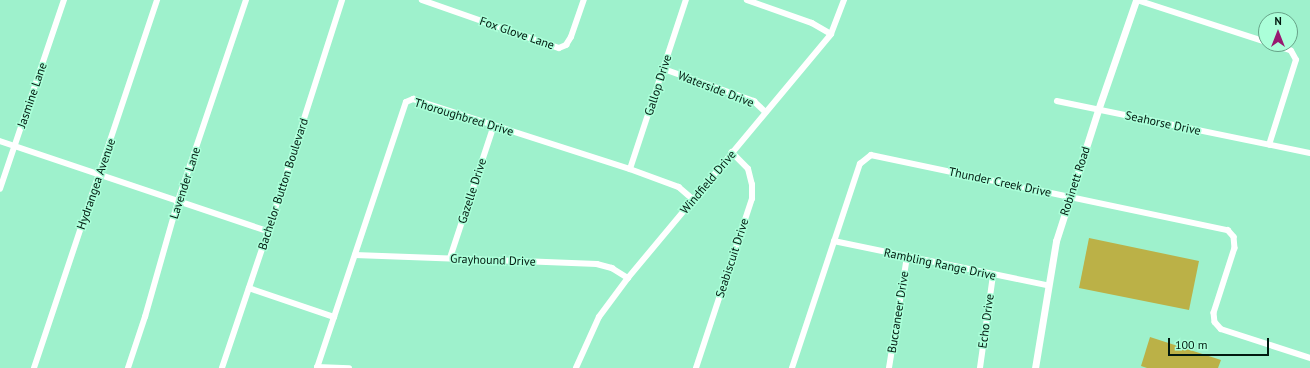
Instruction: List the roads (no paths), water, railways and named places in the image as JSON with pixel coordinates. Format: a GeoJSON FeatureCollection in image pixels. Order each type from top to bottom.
{"type":"FeatureCollection","features":[{"type":"Feature","properties":{"kind":"street","name":"Jasmine Lane"},"geometry":{"type":"LineString","coordinates":[[0,189],[64,0]]}},
{"type":"Feature","properties":{"kind":"street","name":"Hydrangea Avenue"},"geometry":{"type":"LineString","coordinates":[[34,368],[157,0]]}},
{"type":"Feature","properties":{"kind":"street","name":"Lavender Lane"},"geometry":{"type":"LineString","coordinates":[[128,368],[145,317],[178,201],[246,0]]}},
{"type":"Feature","properties":{"kind":"street","name":"Bachelor Button Boulevard"},"geometry":{"type":"LineString","coordinates":[[222,368],[268,231],[342,0]]}},
{"type":"Feature","properties":{"kind":"street","name":"Fox Glove Lane"},"geometry":{"type":"LineString","coordinates":[[422,0],[559,48],[566,45],[571,37],[584,0]]}},
{"type":"Feature","properties":{"kind":"street","name":"Gallop Drive"},"geometry":{"type":"LineString","coordinates":[[630,169],[686,0]]}},
{"type":"Feature","properties":{"kind":"street"},"geometry":{"type":"LineString","coordinates":[[747,0],[812,23],[831,34]]}},
{"type":"Feature","properties":{"kind":"street","name":"Windfield Drive"},"geometry":{"type":"LineString","coordinates":[[576,368],[599,317],[628,278],[831,34],[844,0]]}},
{"type":"Feature","properties":{"kind":"street"},"geometry":{"type":"LineString","coordinates":[[1137,0],[1258,39]]}},
{"type":"Feature","properties":{"kind":"street","name":"Robinett Road"},"geometry":{"type":"LineString","coordinates":[[1035,368],[1047,286],[1056,241],[1098,110],[1137,0]]}},
{"type":"Feature","properties":{"kind":"street"},"geometry":{"type":"LineString","coordinates":[[1269,145],[1296,60],[1292,52]]}},
{"type":"Feature","properties":{"kind":"street","name":"Waterside Drive"},"geometry":{"type":"LineString","coordinates":[[664,69],[754,101],[766,112]]}},
{"type":"Feature","properties":{"kind":"street","name":"Thoroughbred Drive"},"geometry":{"type":"LineString","coordinates":[[317,367],[406,102],[413,99],[630,169],[678,187],[694,200]]}},
{"type":"Feature","properties":{"kind":"street","name":"Seahorse Drive"},"geometry":{"type":"LineString","coordinates":[[1057,101],[1310,154]]}},
{"type":"Feature","properties":{"kind":"street","name":"Gazelle Drive"},"geometry":{"type":"LineString","coordinates":[[450,258],[494,125]]}},
{"type":"Feature","properties":{"kind":"street"},"geometry":{"type":"LineString","coordinates":[[0,141],[268,231]]}},
{"type":"Feature","properties":{"kind":"street","name":"Seabiscuit Drive"},"geometry":{"type":"LineString","coordinates":[[696,368],[752,199],[752,185],[748,169],[732,153]]}},
{"type":"Feature","properties":{"kind":"street","name":"Thunder Creek Drive"},"geometry":{"type":"LineString","coordinates":[[792,368],[860,164],[870,155],[1228,230],[1234,237],[1235,248],[1214,313],[1215,322],[1221,329],[1310,358]]}},
{"type":"Feature","properties":{"kind":"street","name":"Rambling Range Drive"},"geometry":{"type":"LineString","coordinates":[[834,242],[1047,286]]}},
{"type":"Feature","properties":{"kind":"street","name":"Grayhound Drive"},"geometry":{"type":"LineString","coordinates":[[355,255],[597,264],[612,268],[628,278]]}},
{"type":"Feature","properties":{"kind":"street","name":"Buccaneer Drive"},"geometry":{"type":"LineString","coordinates":[[889,368],[907,257]]}},
{"type":"Feature","properties":{"kind":"street","name":"Echo Drive"},"geometry":{"type":"LineString","coordinates":[[980,368],[993,275]]}},
{"type":"Feature","properties":{"kind":"street"},"geometry":{"type":"LineString","coordinates":[[248,288],[334,317]]}},
{"type":"Feature","properties":{"kind":"street"},"geometry":{"type":"LineString","coordinates":[[317,367],[349,368]]}}]}
